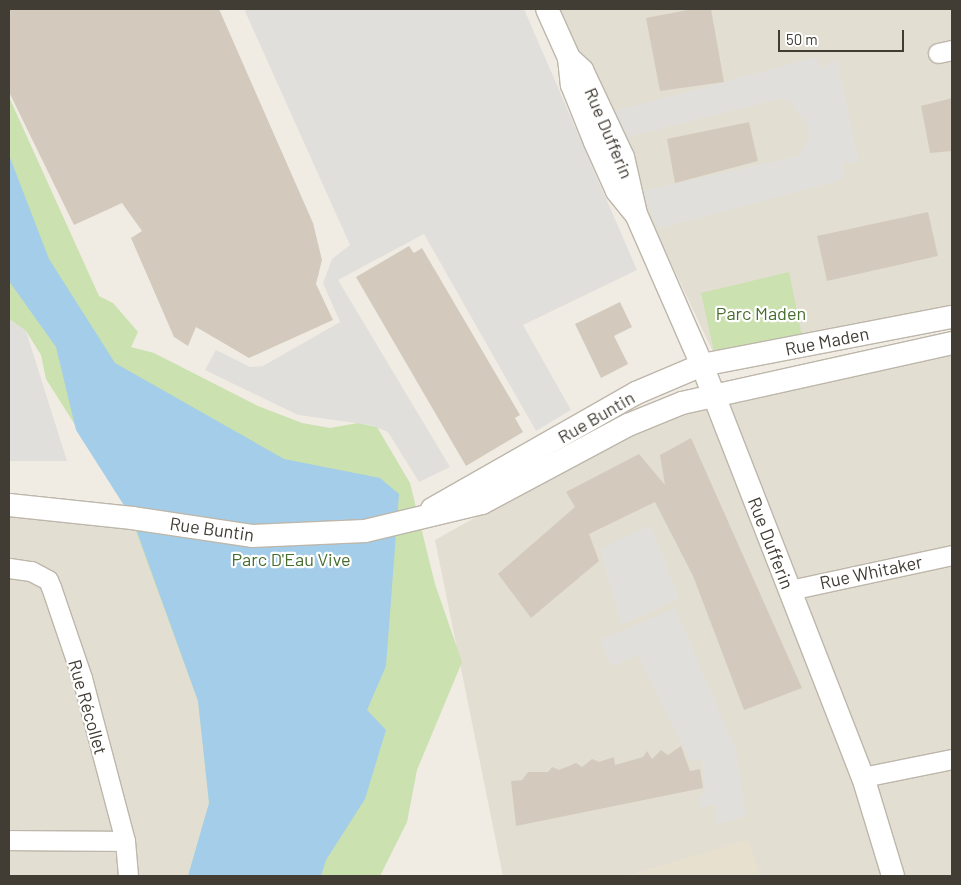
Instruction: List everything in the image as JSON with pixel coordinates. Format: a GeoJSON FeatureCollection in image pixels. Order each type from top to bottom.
{"type":"FeatureCollection","features":[{"type":"Feature","properties":{"kind":"street","name":"Rue Dufferin"},"geometry":{"type":"LineString","coordinates":[[547,9],[569,58],[572,85],[595,142],[617,191],[636,214],[702,365],[863,777],[893,876]]}},
{"type":"Feature","properties":{"kind":"street","name":"Rue Maden"},"geometry":{"type":"LineString","coordinates":[[702,365],[952,317]]}},
{"type":"Feature","properties":{"kind":"street","name":"Rue Maden"},"geometry":{"type":"LineString","coordinates":[[713,396],[952,343]]}},
{"type":"Feature","properties":{"kind":"street","name":"Rue Buntin"},"geometry":{"type":"LineString","coordinates":[[408,521],[636,393],[702,365]]}},
{"type":"Feature","properties":{"kind":"street","name":"Rue Buntin"},"geometry":{"type":"LineString","coordinates":[[9,505],[252,536],[312,536],[408,521],[482,503],[654,413],[713,396]]}},
{"type":"Feature","properties":{"kind":"street","name":"Rue Whitaker"},"geometry":{"type":"LineString","coordinates":[[790,590],[952,555]]}},
{"type":"Feature","properties":{"kind":"street","name":"Rue Récollet"},"geometry":{"type":"LineString","coordinates":[[9,568],[41,575],[51,587],[82,678],[125,840],[128,876]]}},
{"type":"Feature","properties":{"kind":"street"},"geometry":{"type":"LineString","coordinates":[[863,777],[952,759]]}},
{"type":"Feature","properties":{"kind":"street"},"geometry":{"type":"LineString","coordinates":[[9,840],[125,840]]}},
{"type":"Feature","properties":{"kind":"shaded area"},"geometry":{"type":"Polygon","coordinates":[[[244,9],[524,9],[637,270],[523,325],[571,410],[536,431],[424,234],[338,280],[450,467],[419,482],[388,432],[371,425],[298,415],[205,370],[216,350],[250,367],[263,366],[340,322],[323,283],[332,259],[350,245],[244,9]]]}},
{"type":"Feature","properties":{"kind":"shaded area"},"geometry":{"type":"Polygon","coordinates":[[[551,9],[952,9],[952,317],[715,356],[551,9]]]}},
{"type":"Feature","properties":{"kind":"shaded area"},"geometry":{"type":"Polygon","coordinates":[[[816,57],[822,69],[837,59],[859,163],[843,162],[844,179],[658,229],[642,191],[798,156],[809,138],[808,126],[789,101],[779,99],[628,137],[612,112],[816,57]]]}},
{"type":"Feature","properties":{"kind":"shaded area"},"geometry":{"type":"Polygon","coordinates":[[[9,319],[26,331],[67,461],[9,461],[9,319]]]}},
{"type":"Feature","properties":{"kind":"shaded area"},"geometry":{"type":"Polygon","coordinates":[[[952,346],[952,876],[759,876],[748,841],[627,876],[503,876],[435,540],[650,420],[952,346]]]}},
{"type":"Feature","properties":{"kind":"shaded area"},"geometry":{"type":"Polygon","coordinates":[[[9,505],[132,518],[198,701],[209,803],[188,876],[9,876],[9,505]]]}},
{"type":"Feature","properties":{"kind":"shaded area"},"geometry":{"type":"Polygon","coordinates":[[[651,525],[679,599],[621,625],[600,549],[651,525]]]}},
{"type":"Feature","properties":{"kind":"shaded area"},"geometry":{"type":"Polygon","coordinates":[[[675,608],[736,750],[746,816],[715,825],[716,804],[700,808],[700,796],[705,794],[702,760],[690,760],[638,655],[611,667],[600,640],[675,608]]]}},
{"type":"Feature","properties":{"kind":"shaded area"},"geometry":{"type":"Polygon","coordinates":[[[748,840],[759,876],[627,876],[748,840]]]}},
{"type":"Feature","properties":{"kind":"green space","name":"Parc D'Eau Vive"},"geometry":{"type":"Polygon","coordinates":[[[9,97],[99,296],[113,303],[138,332],[131,347],[154,353],[258,406],[302,423],[330,428],[358,423],[377,427],[410,483],[435,584],[462,662],[417,770],[407,822],[380,876],[188,876],[209,803],[198,701],[127,507],[46,379],[41,355],[26,331],[9,319],[9,97]]]}},
{"type":"Feature","properties":{"kind":"green space","name":"Parc Maden"},"geometry":{"type":"Polygon","coordinates":[[[789,272],[803,340],[715,356],[701,293],[789,272]]]}},
{"type":"Feature","properties":{"kind":"water","name":"Parc D'Eau Vive"},"geometry":{"type":"Polygon","coordinates":[[[9,155],[49,259],[115,363],[284,459],[380,478],[399,494],[386,666],[367,710],[386,730],[365,799],[326,860],[321,876],[188,876],[209,803],[198,701],[132,518],[76,430],[56,347],[9,281],[9,155]]]}},
{"type":"Feature","properties":{"kind":"building"},"geometry":{"type":"Polygon","coordinates":[[[9,9],[219,9],[313,223],[322,260],[316,284],[333,320],[249,358],[196,327],[188,346],[174,337],[131,238],[142,231],[122,203],[74,225],[9,92],[9,9]]]}},
{"type":"Feature","properties":{"kind":"building"},"geometry":{"type":"Polygon","coordinates":[[[693,9],[711,9],[724,82],[660,91],[646,18],[693,9]]]}},
{"type":"Feature","properties":{"kind":"building"},"geometry":{"type":"Polygon","coordinates":[[[952,98],[952,151],[930,153],[921,106],[952,98]]]}},
{"type":"Feature","properties":{"kind":"building"},"geometry":{"type":"Polygon","coordinates":[[[749,122],[758,161],[675,183],[667,139],[749,122]]]}},
{"type":"Feature","properties":{"kind":"building"},"geometry":{"type":"Polygon","coordinates":[[[928,212],[938,256],[827,281],[817,236],[928,212]]]}},
{"type":"Feature","properties":{"kind":"building"},"geometry":{"type":"Polygon","coordinates":[[[409,246],[414,253],[422,248],[520,415],[515,418],[523,432],[466,466],[356,277],[409,246]]]}},
{"type":"Feature","properties":{"kind":"building"},"geometry":{"type":"Polygon","coordinates":[[[620,302],[632,327],[614,336],[628,364],[601,378],[575,324],[620,302]]]}},
{"type":"Feature","properties":{"kind":"building"},"geometry":{"type":"Polygon","coordinates":[[[691,438],[802,688],[744,710],[693,576],[655,502],[589,534],[599,561],[531,618],[498,574],[575,507],[566,492],[639,454],[665,485],[660,455],[691,438]]]}},
{"type":"Feature","properties":{"kind":"building"},"geometry":{"type":"Polygon","coordinates":[[[681,746],[690,771],[700,769],[703,788],[516,826],[511,781],[522,780],[528,772],[548,772],[552,767],[559,770],[576,763],[582,767],[592,759],[599,762],[614,757],[615,765],[643,757],[647,751],[652,759],[661,750],[668,755],[681,746]]]}}]}
